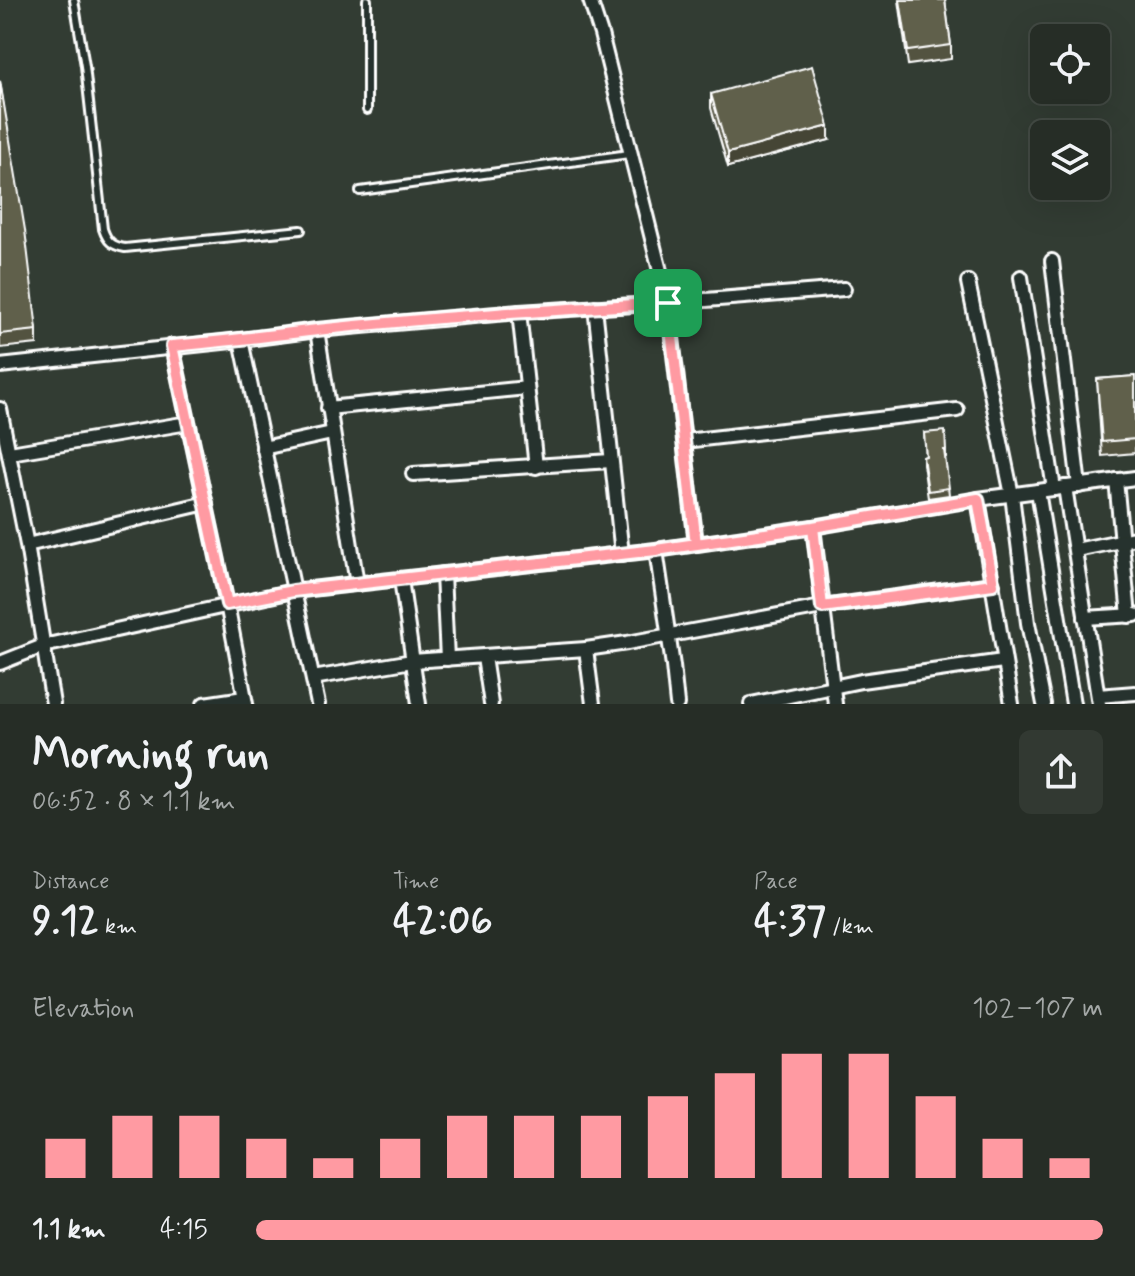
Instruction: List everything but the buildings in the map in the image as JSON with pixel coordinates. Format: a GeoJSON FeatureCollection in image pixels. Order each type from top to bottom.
{"type":"FeatureCollection","features":[{"type":"Feature","properties":{"kind":"street"},"geometry":{"type":"LineString","coordinates":[[590,0],[668,303],[696,544]]}},
{"type":"Feature","properties":{"kind":"street"},"geometry":{"type":"LineString","coordinates":[[1052,261],[1079,486]]}},
{"type":"Feature","properties":{"kind":"street"},"geometry":{"type":"LineString","coordinates":[[1021,277],[1059,488],[1076,550],[1098,700],[1135,693]]}},
{"type":"Feature","properties":{"kind":"street"},"geometry":{"type":"LineString","coordinates":[[968,282],[1012,495],[1028,623],[1044,704]]}},
{"type":"Feature","properties":{"kind":"street"},"geometry":{"type":"LineString","coordinates":[[0,366],[317,330],[844,289]]}},
{"type":"Feature","properties":{"kind":"street"},"geometry":{"type":"LineString","coordinates":[[595,307],[622,554]]}},
{"type":"Feature","properties":{"kind":"street"},"geometry":{"type":"LineString","coordinates":[[519,312],[536,467]]}},
{"type":"Feature","properties":{"kind":"street"},"geometry":{"type":"LineString","coordinates":[[317,330],[357,584]]}},
{"type":"Feature","properties":{"kind":"street"},"geometry":{"type":"LineString","coordinates":[[241,340],[318,704]]}},
{"type":"Feature","properties":{"kind":"street"},"geometry":{"type":"LineString","coordinates":[[172,346],[245,701],[204,704]]}},
{"type":"Feature","properties":{"kind":"street"},"geometry":{"type":"LineString","coordinates":[[328,408],[527,388]]}},
{"type":"Feature","properties":{"kind":"street"},"geometry":{"type":"LineString","coordinates":[[0,409],[27,545],[53,704]]}},
{"type":"Feature","properties":{"kind":"street"},"geometry":{"type":"LineString","coordinates":[[685,441],[957,410]]}},
{"type":"Feature","properties":{"kind":"street"},"geometry":{"type":"LineString","coordinates":[[10,453],[188,423]]}},
{"type":"Feature","properties":{"kind":"street"},"geometry":{"type":"LineString","coordinates":[[263,448],[332,433]]}},
{"type":"Feature","properties":{"kind":"street"},"geometry":{"type":"LineString","coordinates":[[413,474],[611,461]]}},
{"type":"Feature","properties":{"kind":"street"},"geometry":{"type":"LineString","coordinates":[[0,663],[43,646],[293,591],[656,550],[978,499],[1135,478]]}},
{"type":"Feature","properties":{"kind":"street"},"geometry":{"type":"LineString","coordinates":[[1085,618],[1132,616],[1116,480]]}},
{"type":"Feature","properties":{"kind":"street"},"geometry":{"type":"LineString","coordinates":[[1038,491],[1073,704]]}},
{"type":"Feature","properties":{"kind":"street"},"geometry":{"type":"LineString","coordinates":[[978,499],[1012,704]]}},
{"type":"Feature","properties":{"kind":"street"},"geometry":{"type":"LineString","coordinates":[[27,545],[206,503]]}},
{"type":"Feature","properties":{"kind":"street"},"geometry":{"type":"LineString","coordinates":[[813,527],[835,704]]}},
{"type":"Feature","properties":{"kind":"street"},"geometry":{"type":"LineString","coordinates":[[1076,550],[1135,538]]}},
{"type":"Feature","properties":{"kind":"street"},"geometry":{"type":"LineString","coordinates":[[656,550],[677,704]]}},
{"type":"Feature","properties":{"kind":"street"},"geometry":{"type":"LineString","coordinates":[[443,574],[447,659]]}},
{"type":"Feature","properties":{"kind":"street"},"geometry":{"type":"LineString","coordinates":[[401,579],[419,704]]}},
{"type":"Feature","properties":{"kind":"street"},"geometry":{"type":"LineString","coordinates":[[313,678],[412,661],[586,649],[822,607],[993,584]]}},
{"type":"Feature","properties":{"kind":"street"},"geometry":{"type":"LineString","coordinates":[[586,649],[593,704]]}},
{"type":"Feature","properties":{"kind":"street"},"geometry":{"type":"LineString","coordinates":[[484,657],[491,704]]}},
{"type":"Feature","properties":{"kind":"street"},"geometry":{"type":"LineString","coordinates":[[754,704],[832,686],[1003,661]]}},
{"type":"Feature","properties":{"kind":"lane"},"geometry":{"type":"LineString","coordinates":[[74,0],[85,66],[103,229],[107,239],[115,246],[125,248],[301,230]]}},
{"type":"Feature","properties":{"kind":"lane"},"geometry":{"type":"LineString","coordinates":[[367,0],[367,110]]}},
{"type":"Feature","properties":{"kind":"lane"},"geometry":{"type":"LineString","coordinates":[[360,191],[631,153]]}},
{"type":"Feature","properties":{"kind":"route"},"geometry":{"type":"LineString","coordinates":[[668,303],[519,312],[172,346],[227,604],[293,591],[656,550],[813,527],[978,499],[993,584],[822,607],[813,527],[696,544],[668,303]]}}]}
